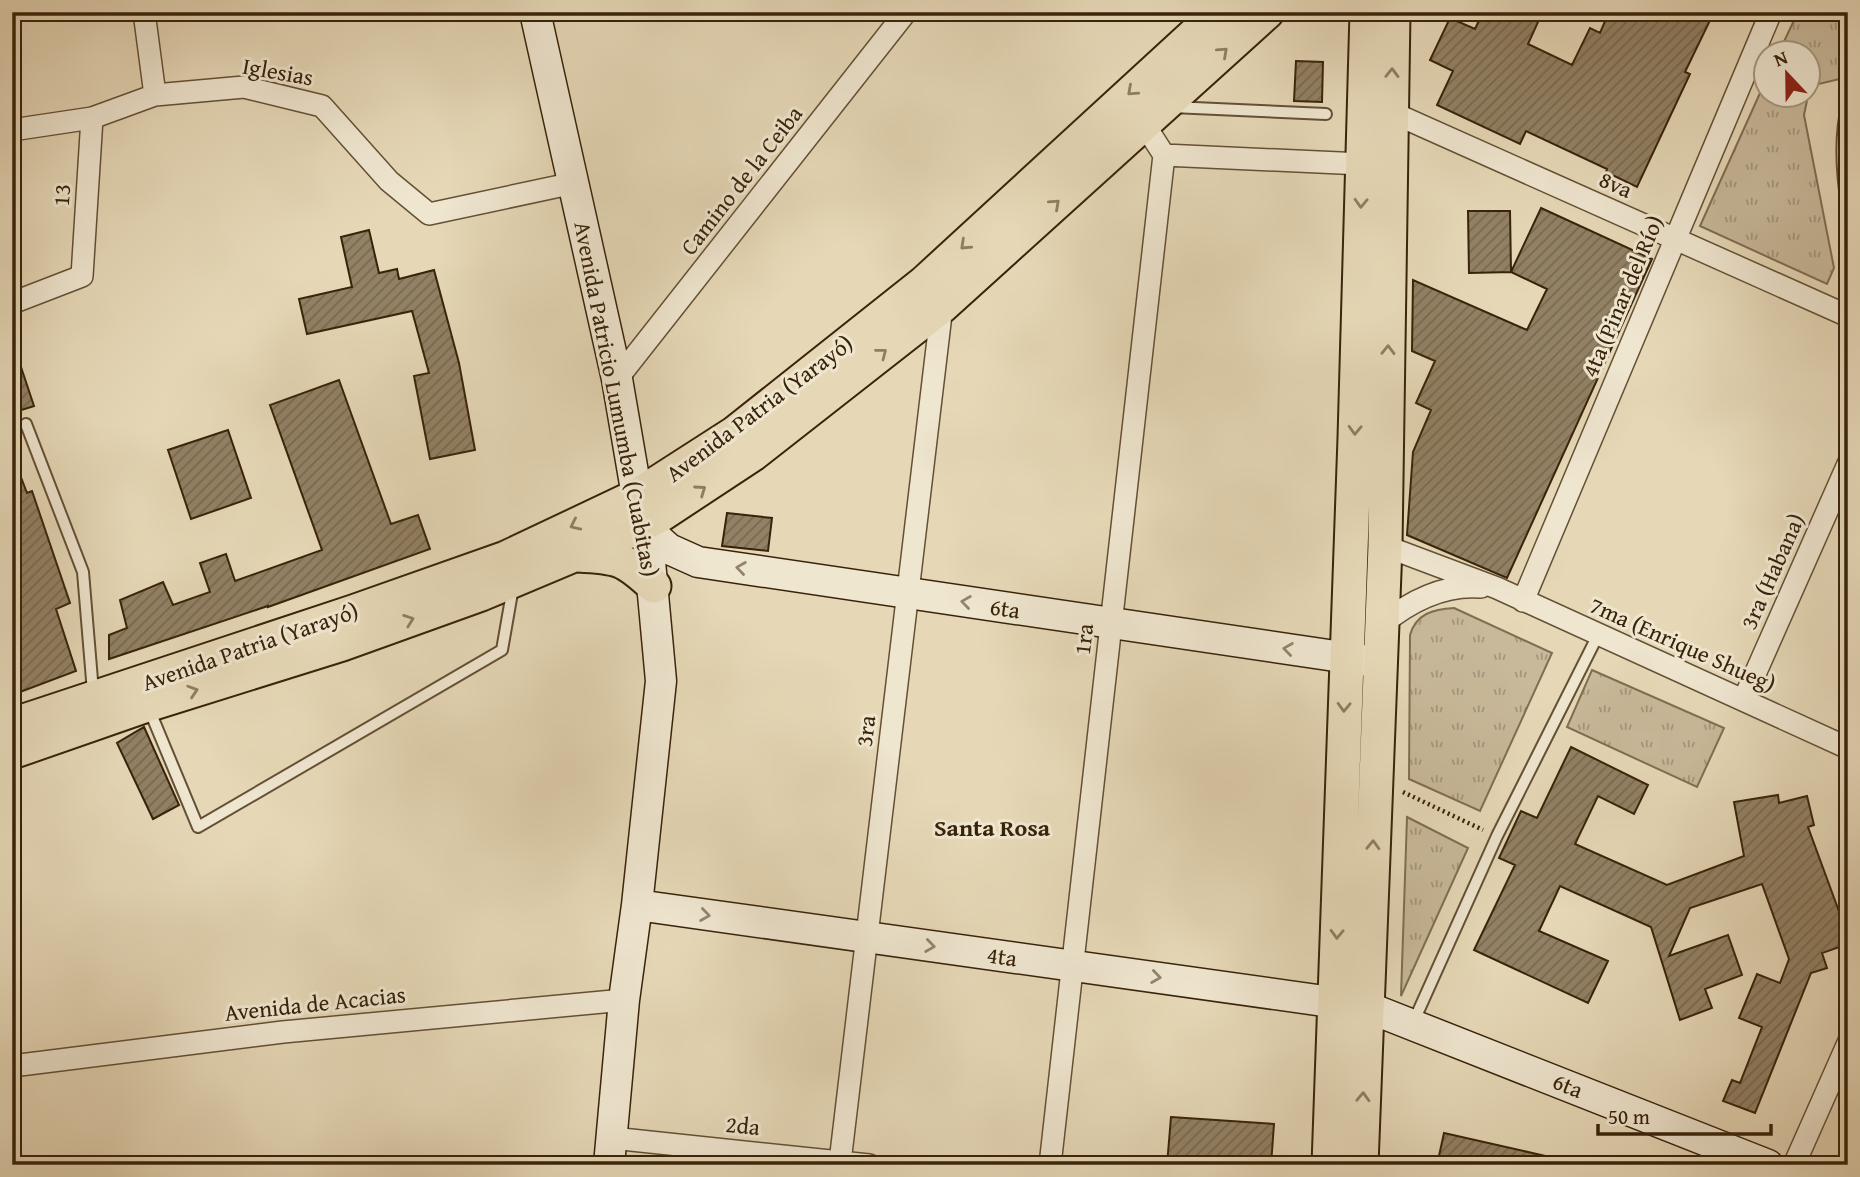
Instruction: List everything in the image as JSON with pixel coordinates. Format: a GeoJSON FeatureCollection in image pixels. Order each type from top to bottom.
{"type":"FeatureCollection","features":[{"type":"Feature","properties":{"kind":"main road","name":"Avenida Patria (Yarayó)"},"geometry":{"type":"LineString","coordinates":[[12,752],[94,711],[510,570],[572,555],[640,510],[924,283],[1219,12]]}},
{"type":"Feature","properties":{"kind":"main road","name":"Avenida Patria (Yarayó)"},"geometry":{"type":"LineString","coordinates":[[12,725],[148,705],[342,644],[640,510],[685,501],[753,454],[942,306],[1267,12]]}},
{"type":"Feature","properties":{"kind":"main road"},"geometry":{"type":"LineString","coordinates":[[1361,1165],[1351,1004],[1346,658],[1362,164],[1377,106],[1393,12]]}},
{"type":"Feature","properties":{"kind":"main road"},"geometry":{"type":"LineString","coordinates":[[1328,1165],[1351,1004],[1376,779],[1385,546],[1377,106],[1363,20]]}},
{"type":"Feature","properties":{"kind":"main road"},"geometry":{"type":"LineString","coordinates":[[572,555],[615,557],[632,566],[654,586]]}},
{"type":"Feature","properties":{"kind":"street"},"geometry":{"type":"LineString","coordinates":[[144,12],[155,95]]}},
{"type":"Feature","properties":{"kind":"street","name":"Avenida Patricio Lumumba (Cuabitas)"},"geometry":{"type":"LineString","coordinates":[[535,12],[617,379],[640,510],[648,540],[661,681],[638,905],[624,1000],[611,1152]]}},
{"type":"Feature","properties":{"kind":"street","name":"4ta (Pinar del Río)"},"geometry":{"type":"LineString","coordinates":[[1523,601],[1770,12]]}},
{"type":"Feature","properties":{"kind":"street","name":"Camino de la Ceiba"},"geometry":{"type":"LineString","coordinates":[[617,379],[897,15]]}},
{"type":"Feature","properties":{"kind":"street","name":"Iglesias"},"geometry":{"type":"LineString","coordinates":[[12,130],[92,118],[155,95],[244,87],[322,106],[389,181],[429,214],[574,183]]}},
{"type":"Feature","properties":{"kind":"street","name":"8va"},"geometry":{"type":"LineString","coordinates":[[1377,106],[1675,239],[1847,312]]}},
{"type":"Feature","properties":{"kind":"street"},"geometry":{"type":"LineString","coordinates":[[1153,115],[1164,155],[1362,164]]}},
{"type":"Feature","properties":{"kind":"street","name":"13"},"geometry":{"type":"LineString","coordinates":[[12,303],[82,276],[92,118]]}},
{"type":"Feature","properties":{"kind":"street","name":"1ra"},"geometry":{"type":"LineString","coordinates":[[1050,1165],[1164,155]]}},
{"type":"Feature","properties":{"kind":"street","name":"3ra"},"geometry":{"type":"LineString","coordinates":[[840,1162],[942,306]]}},
{"type":"Feature","properties":{"kind":"street","name":"3ra (Habana)"},"geometry":{"type":"LineString","coordinates":[[1744,699],[1848,464]]}},
{"type":"Feature","properties":{"kind":"street","name":"6ta"},"geometry":{"type":"LineString","coordinates":[[640,510],[669,548],[698,562],[1380,663]]}},
{"type":"Feature","properties":{"kind":"street","name":"7ma (Enrique Shueg)"},"geometry":{"type":"LineString","coordinates":[[1385,546],[1497,589],[1848,748]]}},
{"type":"Feature","properties":{"kind":"street","name":"7ma (Enrique Shueg)"},"geometry":{"type":"LineString","coordinates":[[1381,625],[1400,610],[1430,594],[1462,586],[1497,589]]}},
{"type":"Feature","properties":{"kind":"street","name":"4ta"},"geometry":{"type":"LineString","coordinates":[[638,905],[1351,1004]]}},
{"type":"Feature","properties":{"kind":"street","name":"Avenida de Acacias"},"geometry":{"type":"LineString","coordinates":[[14,1059],[624,1000]]}},
{"type":"Feature","properties":{"kind":"street","name":"6ta"},"geometry":{"type":"LineString","coordinates":[[1351,1004],[1413,1023],[1735,1158],[1768,1165]]}},
{"type":"Feature","properties":{"kind":"street"},"geometry":{"type":"LineString","coordinates":[[1794,1165],[1848,1043]]}},
{"type":"Feature","properties":{"kind":"street","name":"2da"},"geometry":{"type":"LineString","coordinates":[[611,1152],[869,1165]]}},
{"type":"Feature","properties":{"kind":"lane"},"geometry":{"type":"LineString","coordinates":[[1848,103],[1843,128],[1848,211]]}},
{"type":"Feature","properties":{"kind":"lane"},"geometry":{"type":"LineString","coordinates":[[1153,115],[1326,114]]}},
{"type":"Feature","properties":{"kind":"lane"},"geometry":{"type":"LineString","coordinates":[[26,424],[83,572],[94,711]]}},
{"type":"Feature","properties":{"kind":"lane"},"geometry":{"type":"LineString","coordinates":[[148,705],[198,827],[502,650],[510,570]]}},
{"type":"Feature","properties":{"kind":"lane"},"geometry":{"type":"LineString","coordinates":[[1413,1023],[1497,836],[1598,635]]}},
{"type":"Feature","properties":{"kind":"path"},"geometry":{"type":"LineString","coordinates":[[1376,779],[1497,836]]}},
{"type":"Feature","properties":{"kind":"green space"},"geometry":{"type":"Polygon","coordinates":[[[1798,12],[1848,12],[1848,77],[1822,83],[1822,38],[1786,38],[1798,12]]]}},
{"type":"Feature","properties":{"kind":"green space"},"geometry":{"type":"Polygon","coordinates":[[[1753,108],[1805,108],[1804,115],[1834,268],[1827,284],[1700,226],[1753,108]]]}},
{"type":"Feature","properties":{"kind":"green space"},"geometry":{"type":"Polygon","coordinates":[[[1454,608],[1552,653],[1480,811],[1409,779],[1410,635],[1421,617],[1454,608]]]}},
{"type":"Feature","properties":{"kind":"green space"},"geometry":{"type":"Polygon","coordinates":[[[1592,670],[1724,728],[1697,787],[1567,727],[1592,670]]]}},
{"type":"Feature","properties":{"kind":"green space"},"geometry":{"type":"Polygon","coordinates":[[[1407,817],[1468,848],[1401,996],[1407,817]]]}},
{"type":"Feature","properties":{"kind":"building"},"geometry":{"type":"Polygon","coordinates":[[[1483,12],[1518,12],[1538,22],[1528,44],[1572,65],[1590,28],[1600,33],[1609,12],[1714,12],[1685,72],[1690,74],[1637,187],[1606,172],[1607,169],[1526,131],[1520,144],[1437,105],[1453,71],[1430,60],[1450,18],[1475,29],[1483,12]]]}},
{"type":"Feature","properties":{"kind":"building"},"geometry":{"type":"Polygon","coordinates":[[[1296,61],[1323,62],[1322,102],[1294,101],[1296,61]]]}},
{"type":"Feature","properties":{"kind":"building"},"geometry":{"type":"Polygon","coordinates":[[[1541,208],[1652,259],[1507,578],[1407,535],[1413,452],[1431,410],[1416,403],[1435,361],[1412,351],[1413,280],[1527,330],[1547,289],[1511,272],[1541,208]]]}},
{"type":"Feature","properties":{"kind":"building"},"geometry":{"type":"Polygon","coordinates":[[[1468,211],[1510,211],[1511,272],[1469,273],[1468,211]]]}},
{"type":"Feature","properties":{"kind":"building"},"geometry":{"type":"Polygon","coordinates":[[[369,230],[379,273],[397,269],[399,279],[434,270],[459,363],[475,450],[430,459],[414,376],[429,373],[412,311],[307,334],[299,299],[352,287],[341,237],[369,230]]]}},
{"type":"Feature","properties":{"kind":"building"},"geometry":{"type":"Polygon","coordinates":[[[16,352],[34,406],[12,413],[12,353],[16,352]]]}},
{"type":"Feature","properties":{"kind":"building"},"geometry":{"type":"Polygon","coordinates":[[[339,380],[391,524],[418,515],[430,549],[268,607],[109,659],[109,635],[127,628],[120,600],[163,582],[173,605],[210,592],[200,563],[226,554],[235,581],[322,550],[270,405],[339,380]]]}},
{"type":"Feature","properties":{"kind":"building"},"geometry":{"type":"Polygon","coordinates":[[[228,430],[251,498],[191,519],[168,450],[228,430]]]}},
{"type":"Feature","properties":{"kind":"building"},"geometry":{"type":"Polygon","coordinates":[[[12,459],[27,493],[32,491],[70,603],[56,609],[76,671],[12,695],[12,459]]]}},
{"type":"Feature","properties":{"kind":"building"},"geometry":{"type":"Polygon","coordinates":[[[727,513],[772,518],[768,551],[722,546],[727,513]]]}},
{"type":"Feature","properties":{"kind":"building"},"geometry":{"type":"Polygon","coordinates":[[[144,727],[179,805],[153,819],[117,743],[144,727]]]}},
{"type":"Feature","properties":{"kind":"building"},"geometry":{"type":"Polygon","coordinates":[[[1571,747],[1648,785],[1634,814],[1598,796],[1575,844],[1667,885],[1744,856],[1734,802],[1778,795],[1779,803],[1807,796],[1814,825],[1808,827],[1848,936],[1848,944],[1822,953],[1827,968],[1811,973],[1755,1113],[1723,1101],[1732,1080],[1740,1083],[1762,1027],[1739,1018],[1757,974],[1780,983],[1789,959],[1762,884],[1690,908],[1669,956],[1728,935],[1742,975],[1705,989],[1712,1008],[1680,1020],[1651,927],[1560,886],[1539,931],[1608,961],[1588,1003],[1474,950],[1515,865],[1499,858],[1521,811],[1537,818],[1571,747]]]}},
{"type":"Feature","properties":{"kind":"building"},"geometry":{"type":"Polygon","coordinates":[[[1171,1117],[1274,1124],[1271,1165],[1167,1165],[1171,1117]]]}},
{"type":"Feature","properties":{"kind":"building"},"geometry":{"type":"Polygon","coordinates":[[[1444,1133],[1550,1157],[1549,1165],[1437,1165],[1444,1133]]]}},
{"type":"Feature","properties":{"kind":"district","name":"Santa Rosa"},"geometry":{"type":"Point","coordinates":[992,827]}}]}
